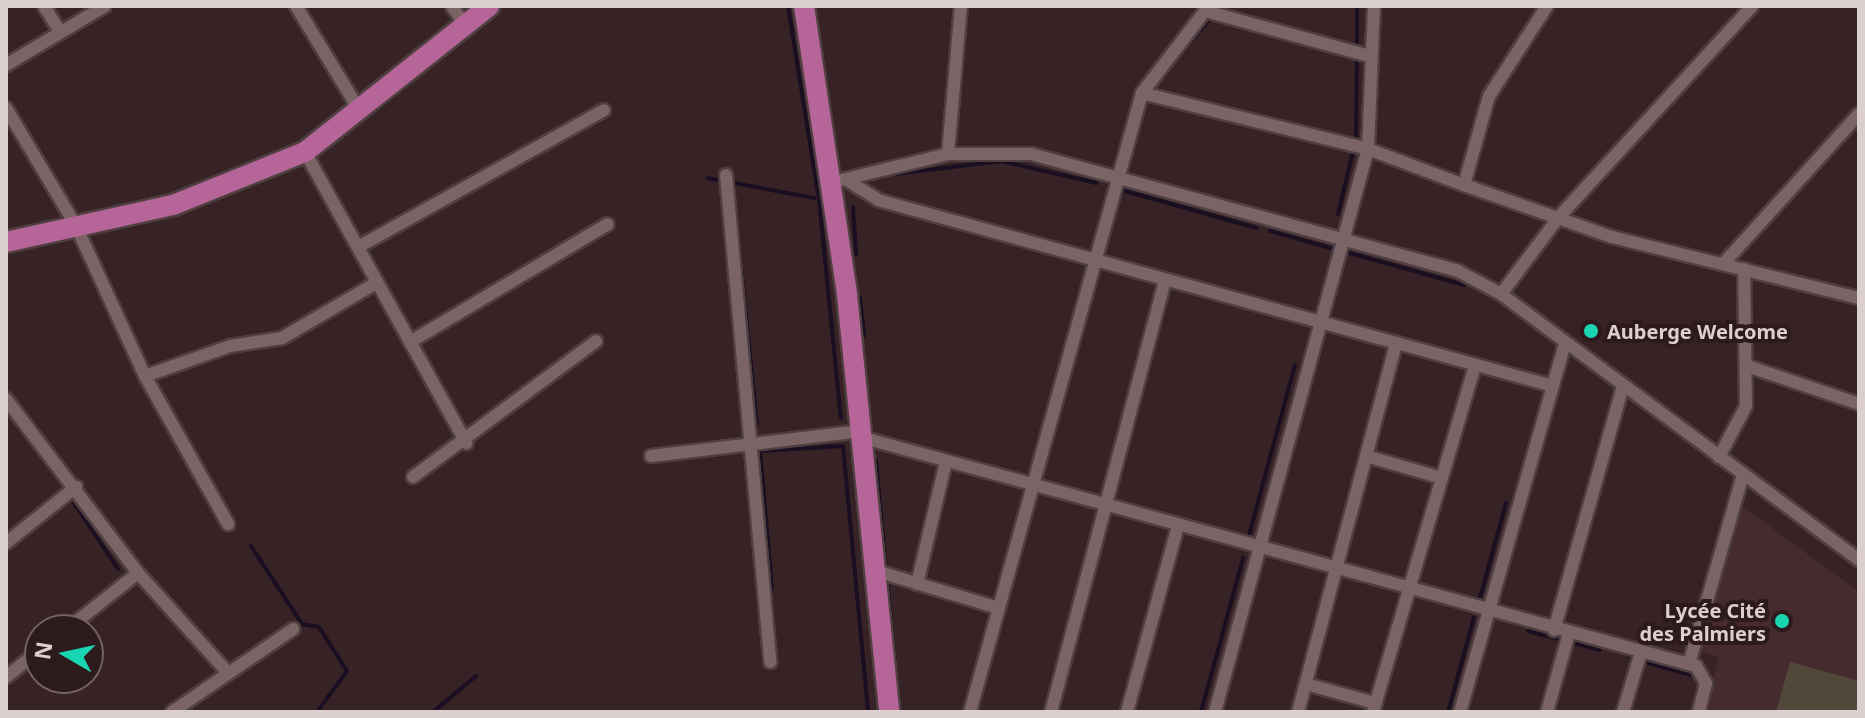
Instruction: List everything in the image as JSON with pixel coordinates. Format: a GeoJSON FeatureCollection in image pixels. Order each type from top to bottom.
{"type":"FeatureCollection","features":[{"type":"Feature","properties":{"kind":"main road"},"geometry":{"type":"LineString","coordinates":[[6,242],[173,205],[305,152],[361,113],[467,28],[489,6]]}},
{"type":"Feature","properties":{"kind":"main road"},"geometry":{"type":"LineString","coordinates":[[804,6],[839,180],[873,570],[889,712]]}},
{"type":"Feature","properties":{"kind":"street"},"geometry":{"type":"LineString","coordinates":[[44,6],[59,30]]}},
{"type":"Feature","properties":{"kind":"street"},"geometry":{"type":"LineString","coordinates":[[6,65],[59,30],[105,6]]}},
{"type":"Feature","properties":{"kind":"street"},"geometry":{"type":"LineString","coordinates":[[296,6],[361,113]]}},
{"type":"Feature","properties":{"kind":"street"},"geometry":{"type":"LineString","coordinates":[[452,6],[467,28]]}},
{"type":"Feature","properties":{"kind":"street"},"geometry":{"type":"LineString","coordinates":[[948,154],[961,6]]}},
{"type":"Feature","properties":{"kind":"street"},"geometry":{"type":"LineString","coordinates":[[1215,712],[1346,240],[1368,149],[1374,6]]}},
{"type":"Feature","properties":{"kind":"street"},"geometry":{"type":"LineString","coordinates":[[1464,185],[1489,96],[1547,6]]}},
{"type":"Feature","properties":{"kind":"street"},"geometry":{"type":"LineString","coordinates":[[1501,294],[1558,218],[1752,6]]}},
{"type":"Feature","properties":{"kind":"street"},"geometry":{"type":"LineString","coordinates":[[970,712],[1142,93],[1207,8],[1370,56]]}},
{"type":"Feature","properties":{"kind":"street"},"geometry":{"type":"LineString","coordinates":[[1142,93],[1368,149],[1558,218],[1859,298]]}},
{"type":"Feature","properties":{"kind":"street"},"geometry":{"type":"LineString","coordinates":[[6,108],[76,226],[145,376],[228,524]]}},
{"type":"Feature","properties":{"kind":"street"},"geometry":{"type":"LineString","coordinates":[[360,246],[604,110]]}},
{"type":"Feature","properties":{"kind":"street"},"geometry":{"type":"LineString","coordinates":[[1723,264],[1859,114]]}},
{"type":"Feature","properties":{"kind":"street"},"geometry":{"type":"LineString","coordinates":[[305,152],[360,246],[376,283],[466,443]]}},
{"type":"Feature","properties":{"kind":"street"},"geometry":{"type":"LineString","coordinates":[[839,180],[948,154],[1031,154],[1458,271],[1501,294],[1622,390],[1859,560]]}},
{"type":"Feature","properties":{"kind":"street"},"geometry":{"type":"LineString","coordinates":[[726,175],[770,662]]}},
{"type":"Feature","properties":{"kind":"street"},"geometry":{"type":"LineString","coordinates":[[839,180],[878,200],[1553,386]]}},
{"type":"Feature","properties":{"kind":"street"},"geometry":{"type":"LineString","coordinates":[[410,342],[608,224]]}},
{"type":"Feature","properties":{"kind":"street"},"geometry":{"type":"LineString","coordinates":[[1719,457],[1746,406],[1750,367],[1744,269]]}},
{"type":"Feature","properties":{"kind":"street"},"geometry":{"type":"LineString","coordinates":[[1051,712],[1165,281]]}},
{"type":"Feature","properties":{"kind":"street"},"geometry":{"type":"LineString","coordinates":[[145,376],[230,346],[282,338],[376,283]]}},
{"type":"Feature","properties":{"kind":"street"},"geometry":{"type":"LineString","coordinates":[[413,477],[466,443],[596,341]]}},
{"type":"Feature","properties":{"kind":"street"},"geometry":{"type":"LineString","coordinates":[[1298,712],[1396,343]]}},
{"type":"Feature","properties":{"kind":"street"},"geometry":{"type":"LineString","coordinates":[[1460,712],[1565,343]]}},
{"type":"Feature","properties":{"kind":"street"},"geometry":{"type":"LineString","coordinates":[[1306,684],[1374,708],[1475,365]]}},
{"type":"Feature","properties":{"kind":"street"},"geometry":{"type":"LineString","coordinates":[[1750,367],[1859,404]]}},
{"type":"Feature","properties":{"kind":"street"},"geometry":{"type":"LineString","coordinates":[[1554,630],[1622,390]]}},
{"type":"Feature","properties":{"kind":"street"},"geometry":{"type":"LineString","coordinates":[[6,399],[76,487],[138,573],[227,672]]}},
{"type":"Feature","properties":{"kind":"street"},"geometry":{"type":"LineString","coordinates":[[651,456],[863,434],[946,461],[1261,551],[1489,614],[1689,664],[1705,675],[1699,712]]}},
{"type":"Feature","properties":{"kind":"street"},"geometry":{"type":"LineString","coordinates":[[1366,456],[1442,478]]}},
{"type":"Feature","properties":{"kind":"street"},"geometry":{"type":"LineString","coordinates":[[917,584],[946,461]]}},
{"type":"Feature","properties":{"kind":"street"},"geometry":{"type":"LineString","coordinates":[[1689,664],[1743,474]]}},
{"type":"Feature","properties":{"kind":"street"},"geometry":{"type":"LineString","coordinates":[[6,543],[76,487]]}},
{"type":"Feature","properties":{"kind":"street"},"geometry":{"type":"LineString","coordinates":[[1127,712],[1178,526]]}},
{"type":"Feature","properties":{"kind":"street"},"geometry":{"type":"LineString","coordinates":[[873,570],[998,608]]}},
{"type":"Feature","properties":{"kind":"street"},"geometry":{"type":"LineString","coordinates":[[86,614],[138,573]]}},
{"type":"Feature","properties":{"kind":"street"},"geometry":{"type":"LineString","coordinates":[[172,712],[293,629]]}},
{"type":"Feature","properties":{"kind":"street"},"geometry":{"type":"LineString","coordinates":[[1547,712],[1569,633]]}},
{"type":"Feature","properties":{"kind":"street"},"geometry":{"type":"LineString","coordinates":[[1623,712],[1641,652]]}},
{"type":"Feature","properties":{"kind":"street"},"geometry":{"type":"LineString","coordinates":[[6,677],[24,663]]}},
{"type":"Feature","properties":{"kind":"shaded area","name":"Lycée Cité des Palmiers"},"geometry":{"type":"Polygon","coordinates":[[[1737,502],[1859,592],[1859,712],[1705,712],[1719,657],[1697,650],[1737,502]]]}},
{"type":"Feature","properties":{"kind":"shaded area"},"geometry":{"type":"Polygon","coordinates":[[[1790,662],[1859,681],[1859,712],[1776,712],[1790,662]]]}},
{"type":"Feature","properties":{"kind":"waterway"},"geometry":{"type":"LineString","coordinates":[[788,6],[819,199],[841,418]]}},
{"type":"Feature","properties":{"kind":"waterway"},"geometry":{"type":"LineString","coordinates":[[1357,6],[1357,47]]}},
{"type":"Feature","properties":{"kind":"waterway"},"geometry":{"type":"LineString","coordinates":[[1174,61],[1211,18]]}},
{"type":"Feature","properties":{"kind":"waterway"},"geometry":{"type":"LineString","coordinates":[[1338,214],[1356,139],[1357,55]]}},
{"type":"Feature","properties":{"kind":"waterway"},"geometry":{"type":"LineString","coordinates":[[401,90],[423,71]]}},
{"type":"Feature","properties":{"kind":"waterway"},"geometry":{"type":"LineString","coordinates":[[339,137],[394,96]]}},
{"type":"Feature","properties":{"kind":"waterway"},"geometry":{"type":"LineString","coordinates":[[895,174],[1001,161],[1096,183]]}},
{"type":"Feature","properties":{"kind":"waterway"},"geometry":{"type":"LineString","coordinates":[[708,178],[814,198]]}},
{"type":"Feature","properties":{"kind":"waterway"},"geometry":{"type":"LineString","coordinates":[[1118,189],[1257,228]]}},
{"type":"Feature","properties":{"kind":"waterway"},"geometry":{"type":"LineString","coordinates":[[734,198],[757,424]]}},
{"type":"Feature","properties":{"kind":"waterway"},"geometry":{"type":"LineString","coordinates":[[853,207],[856,254]]}},
{"type":"Feature","properties":{"kind":"waterway"},"geometry":{"type":"LineString","coordinates":[[1270,231],[1334,249]]}},
{"type":"Feature","properties":{"kind":"waterway"},"geometry":{"type":"LineString","coordinates":[[1346,252],[1464,285]]}},
{"type":"Feature","properties":{"kind":"waterway"},"geometry":{"type":"LineString","coordinates":[[860,298],[864,336]]}},
{"type":"Feature","properties":{"kind":"waterway"},"geometry":{"type":"LineString","coordinates":[[1248,539],[1295,365]]}},
{"type":"Feature","properties":{"kind":"waterway"},"geometry":{"type":"LineString","coordinates":[[760,451],[843,446],[868,712]]}},
{"type":"Feature","properties":{"kind":"waterway"},"geometry":{"type":"LineString","coordinates":[[760,451],[772,588]]}},
{"type":"Feature","properties":{"kind":"waterway"},"geometry":{"type":"LineString","coordinates":[[876,461],[886,570]]}},
{"type":"Feature","properties":{"kind":"waterway"},"geometry":{"type":"LineString","coordinates":[[68,494],[118,569]]}},
{"type":"Feature","properties":{"kind":"waterway"},"geometry":{"type":"LineString","coordinates":[[1478,605],[1506,503]]}},
{"type":"Feature","properties":{"kind":"waterway"},"geometry":{"type":"LineString","coordinates":[[251,546],[302,624],[319,627],[347,671],[317,712]]}},
{"type":"Feature","properties":{"kind":"waterway"},"geometry":{"type":"LineString","coordinates":[[1201,712],[1243,558]]}},
{"type":"Feature","properties":{"kind":"waterway"},"geometry":{"type":"LineString","coordinates":[[887,578],[899,711]]}},
{"type":"Feature","properties":{"kind":"waterway"},"geometry":{"type":"LineString","coordinates":[[1448,712],[1474,617]]}},
{"type":"Feature","properties":{"kind":"waterway"},"geometry":{"type":"LineString","coordinates":[[1528,631],[1600,650]]}},
{"type":"Feature","properties":{"kind":"waterway"},"geometry":{"type":"LineString","coordinates":[[1631,658],[1698,677]]}},
{"type":"Feature","properties":{"kind":"waterway"},"geometry":{"type":"LineString","coordinates":[[433,712],[476,676]]}},
{"type":"Feature","properties":{"kind":"place","name":"Auberge Welcome"},"geometry":{"type":"Point","coordinates":[1591,331]}},
{"type":"Feature","properties":{"kind":"place","name":"Lycée Cité des Palmiers"},"geometry":{"type":"Point","coordinates":[1782,621]}}]}
